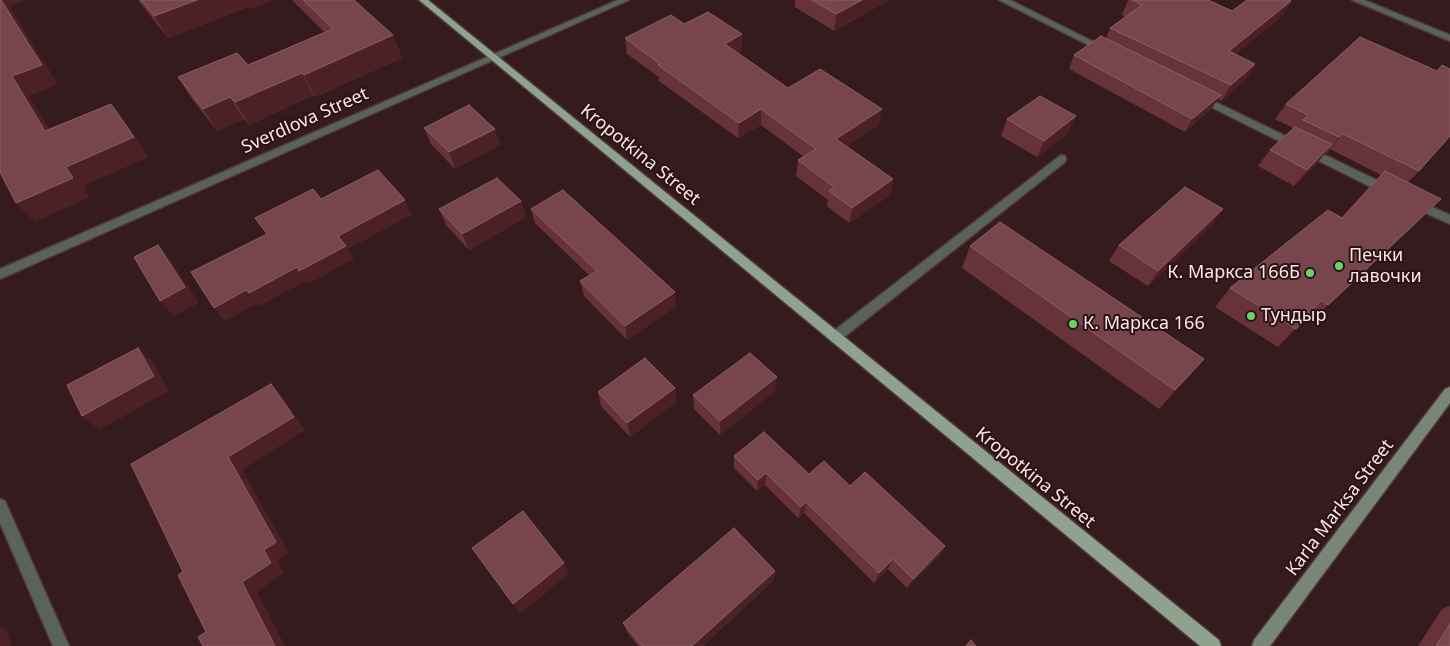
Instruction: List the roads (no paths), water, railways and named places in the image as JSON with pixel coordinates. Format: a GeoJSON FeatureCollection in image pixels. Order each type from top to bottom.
{"type":"FeatureCollection","features":[{"type":"Feature","properties":{"kind":"main road","name":"Kropotkina Street"},"geometry":{"type":"LineString","coordinates":[[423,0],[1213,646]]}},
{"type":"Feature","properties":{"kind":"street","name":"Sverdlova Street"},"geometry":{"type":"LineString","coordinates":[[0,274],[625,0]]}},
{"type":"Feature","properties":{"kind":"street"},"geometry":{"type":"LineString","coordinates":[[1003,0],[1110,53]]}},
{"type":"Feature","properties":{"kind":"street"},"geometry":{"type":"LineString","coordinates":[[1356,0],[1450,38]]}},
{"type":"Feature","properties":{"kind":"street"},"geometry":{"type":"LineString","coordinates":[[1191,93],[1450,220]]}},
{"type":"Feature","properties":{"kind":"street"},"geometry":{"type":"LineString","coordinates":[[836,337],[1061,159]]}},
{"type":"Feature","properties":{"kind":"street","name":"Karla Marksa Street"},"geometry":{"type":"LineString","coordinates":[[1260,646],[1450,393]]}},
{"type":"Feature","properties":{"kind":"street"},"geometry":{"type":"LineString","coordinates":[[0,506],[62,646]]}},
{"type":"Feature","properties":{"kind":"place","name":"Печки лавочки"},"geometry":{"type":"Point","coordinates":[1339,266]}},
{"type":"Feature","properties":{"kind":"place","name":"К. Маркса 166Б"},"geometry":{"type":"Point","coordinates":[1310,273]}},
{"type":"Feature","properties":{"kind":"place","name":"Тундыр"},"geometry":{"type":"Point","coordinates":[1251,316]}},
{"type":"Feature","properties":{"kind":"place","name":"К. Маркса 166"},"geometry":{"type":"Point","coordinates":[1073,324]}}]}
